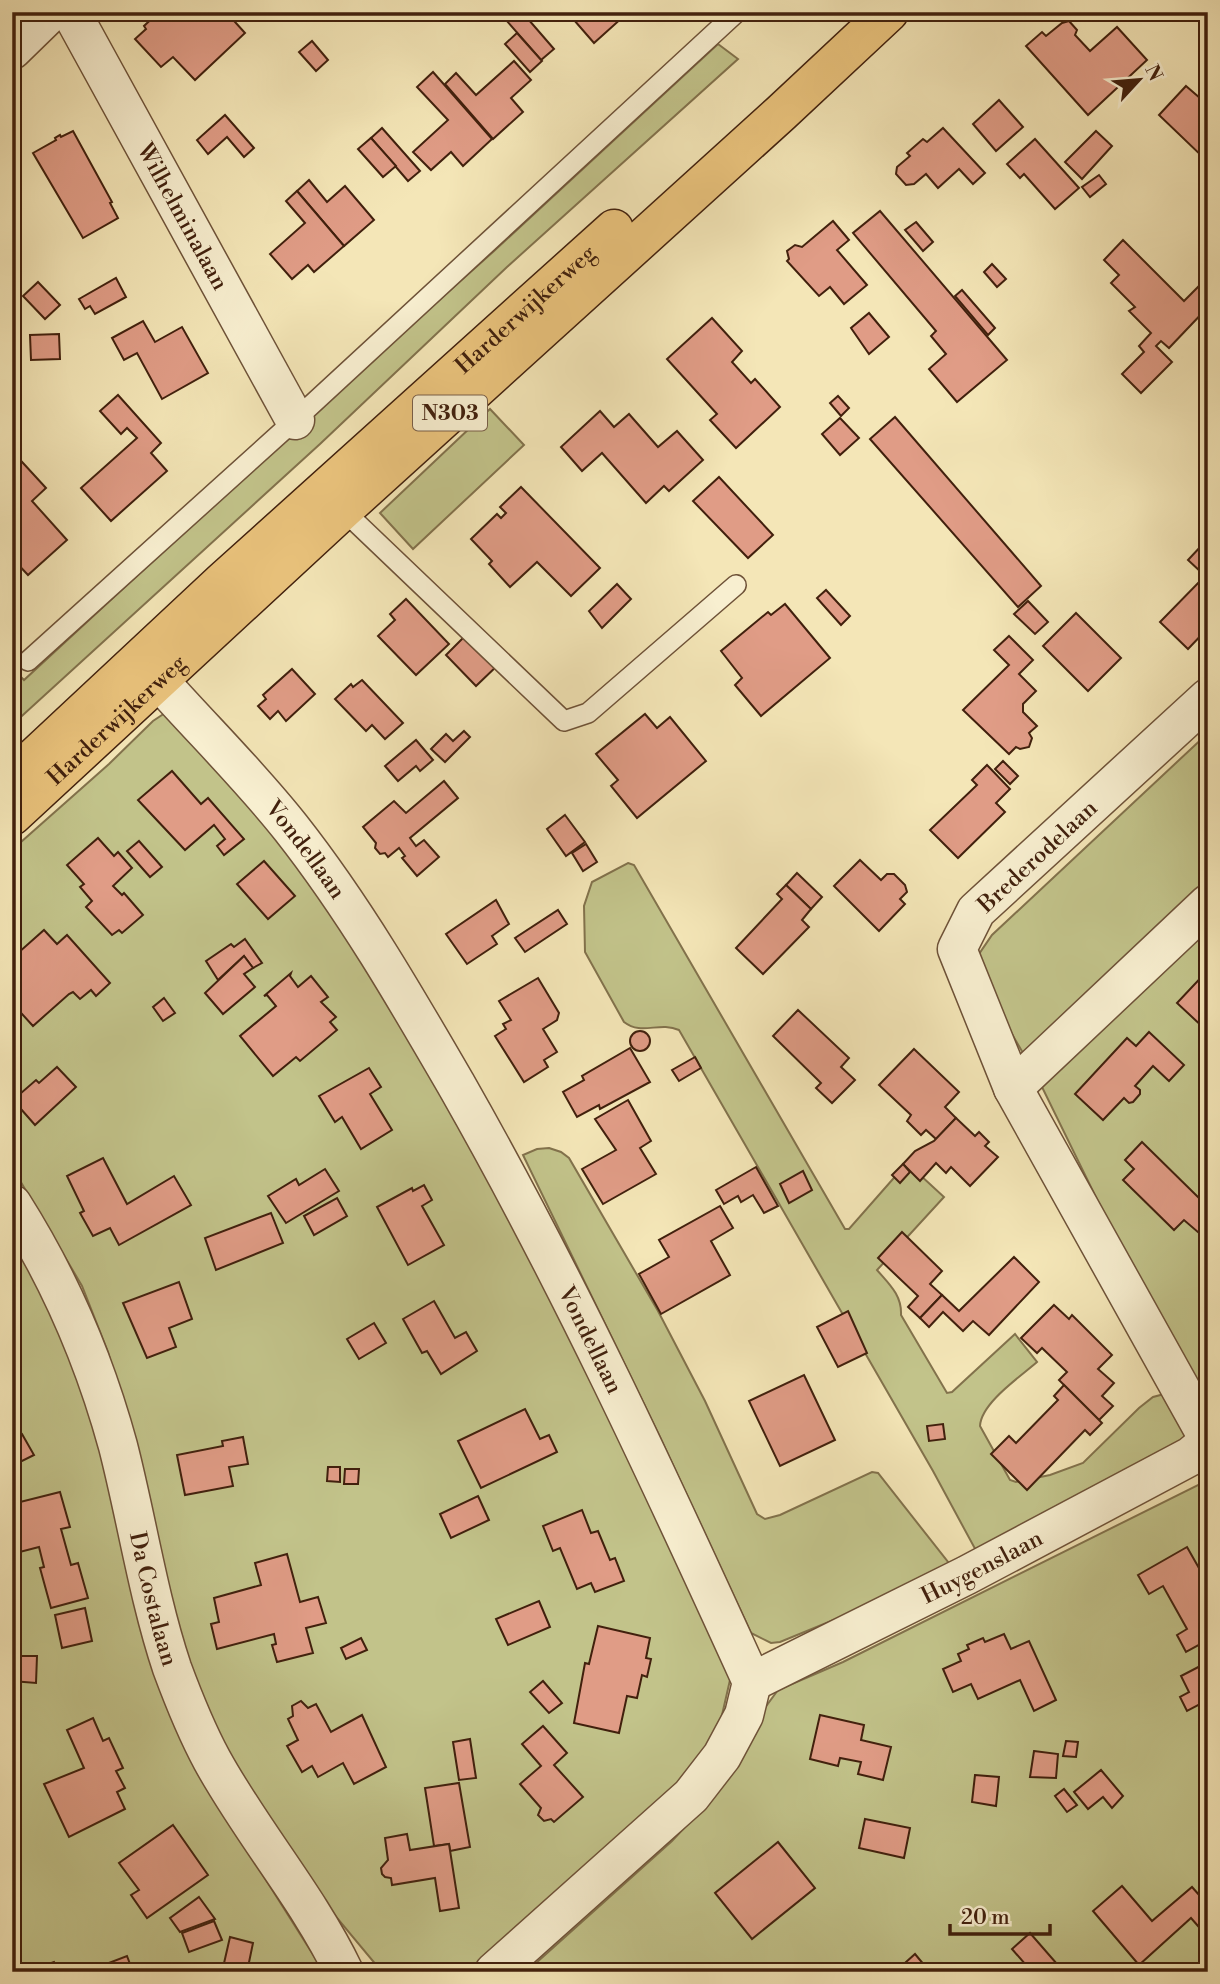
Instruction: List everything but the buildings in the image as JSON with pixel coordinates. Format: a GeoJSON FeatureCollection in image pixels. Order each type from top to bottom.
{"type":"FeatureCollection","features":[{"type":"Feature","properties":{"kind":"main road","name":"Harderwijkerweg"},"geometry":{"type":"LineString","coordinates":[[12,778],[323,490],[855,12]]}},
{"type":"Feature","properties":{"kind":"main road","name":"Harderwijkerweg"},"geometry":{"type":"LineString","coordinates":[[12,816],[889,12]]}},
{"type":"Feature","properties":{"kind":"street"},"geometry":{"type":"LineString","coordinates":[[12,50],[51,12]]}},
{"type":"Feature","properties":{"kind":"street","name":"Wilhelminalaan"},"geometry":{"type":"LineString","coordinates":[[71,12],[295,420]]}},
{"type":"Feature","properties":{"kind":"street","name":"Vondellaan"},"geometry":{"type":"LineString","coordinates":[[171,694],[290,828],[401,989],[501,1164],[651,1460],[752,1682]]}},
{"type":"Feature","properties":{"kind":"street","name":"Brederodelaan"},"geometry":{"type":"LineString","coordinates":[[1208,698],[976,911],[957,949],[1013,1088],[1208,1440]]}},
{"type":"Feature","properties":{"kind":"street"},"geometry":{"type":"LineString","coordinates":[[1013,1088],[1208,904]]}},
{"type":"Feature","properties":{"kind":"street","name":"Da Costalaan"},"geometry":{"type":"LineString","coordinates":[[12,1204],[36,1242],[83,1342],[117,1445],[141,1553],[173,1668],[212,1760],[299,1894],[344,1972]]}},
{"type":"Feature","properties":{"kind":"street","name":"Huygenslaan"},"geometry":{"type":"LineString","coordinates":[[752,1682],[967,1575],[1191,1456],[1208,1440]]}},
{"type":"Feature","properties":{"kind":"street"},"geometry":{"type":"LineString","coordinates":[[494,1972],[691,1796],[722,1756],[733,1736],[744,1715],[752,1682]]}},
{"type":"Feature","properties":{"kind":"lane"},"geometry":{"type":"LineString","coordinates":[[29,661],[736,13]]}},
{"type":"Feature","properties":{"kind":"lane"},"geometry":{"type":"LineString","coordinates":[[343,510],[564,721],[588,713],[736,585]]}},
{"type":"Feature","properties":{"kind":"green space"},"geometry":{"type":"Polygon","coordinates":[[[718,44],[738,59],[507,267],[320,444],[12,725],[12,668],[24,680],[718,44]]]}},
{"type":"Feature","properties":{"kind":"green space"},"geometry":{"type":"Polygon","coordinates":[[[490,409],[524,445],[413,549],[380,513],[490,409]]]}},
{"type":"Feature","properties":{"kind":"green space"},"geometry":{"type":"Polygon","coordinates":[[[168,711],[285,839],[473,1137],[719,1646],[730,1680],[717,1737],[685,1783],[505,1947],[464,1972],[382,1972],[322,1900],[219,1738],[186,1668],[135,1450],[108,1352],[82,1286],[12,1167],[12,850],[153,721],[168,711]]]}},
{"type":"Feature","properties":{"kind":"green space"},"geometry":{"type":"Polygon","coordinates":[[[1208,733],[1208,884],[1023,1053],[994,1003],[977,957],[992,935],[1208,733]]]}},
{"type":"Feature","properties":{"kind":"green space"},"geometry":{"type":"Polygon","coordinates":[[[628,863],[634,865],[845,1229],[849,1229],[907,1163],[944,1197],[877,1270],[897,1296],[901,1315],[947,1393],[952,1392],[1015,1334],[1037,1362],[994,1400],[982,1417],[980,1426],[1010,1480],[1016,1482],[1050,1475],[1083,1463],[1139,1408],[1153,1397],[1172,1392],[1196,1437],[980,1558],[933,1471],[679,1030],[664,1027],[637,1028],[624,1022],[585,952],[584,906],[592,882],[628,863]]]}},
{"type":"Feature","properties":{"kind":"green space"},"geometry":{"type":"Polygon","coordinates":[[[1208,928],[1208,1386],[1197,1382],[1159,1326],[1041,1085],[1208,928]]]}},
{"type":"Feature","properties":{"kind":"green space"},"geometry":{"type":"Polygon","coordinates":[[[549,1148],[569,1158],[658,1311],[705,1401],[757,1514],[765,1519],[780,1515],[872,1472],[878,1473],[952,1567],[929,1581],[780,1642],[771,1643],[751,1633],[660,1437],[523,1155],[537,1149],[549,1148]]]}},
{"type":"Feature","properties":{"kind":"green space"},"geometry":{"type":"Polygon","coordinates":[[[12,1233],[48,1304],[98,1431],[225,1815],[324,1972],[12,1972],[12,1233]]]}},
{"type":"Feature","properties":{"kind":"green space"},"geometry":{"type":"Polygon","coordinates":[[[1208,1480],[1208,1972],[526,1972],[672,1841],[714,1796],[750,1728],[778,1690],[843,1662],[1208,1480]]]}}]}
